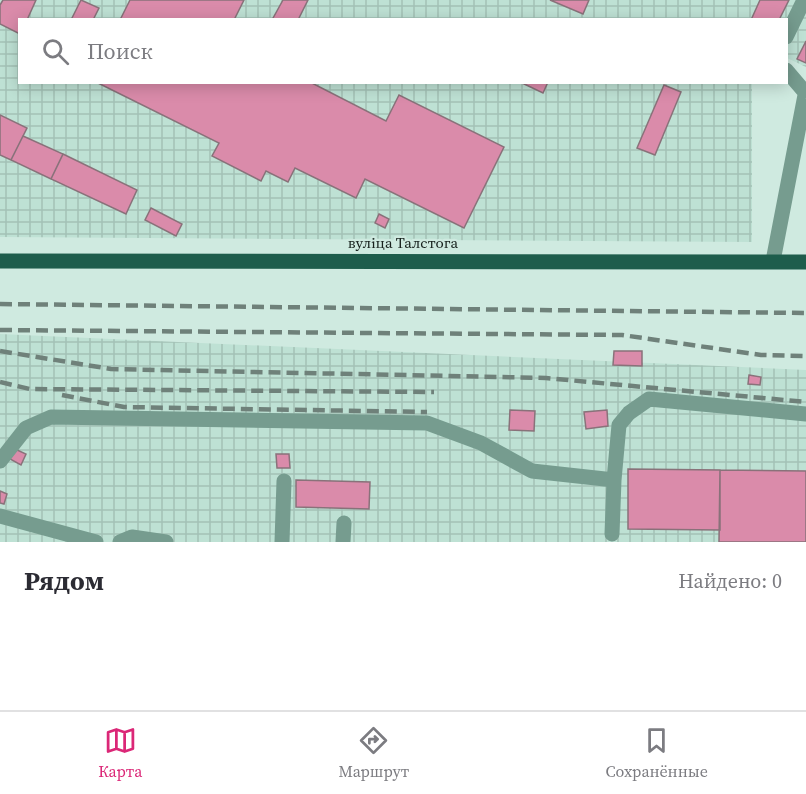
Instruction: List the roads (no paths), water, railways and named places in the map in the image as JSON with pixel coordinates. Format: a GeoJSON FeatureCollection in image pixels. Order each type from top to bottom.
{"type":"FeatureCollection","features":[{"type":"Feature","properties":{"kind":"main road","name":"вуліца Талстога"},"geometry":{"type":"LineString","coordinates":[[0,261],[806,262]]}},
{"type":"Feature","properties":{"kind":"lane"},"geometry":{"type":"LineString","coordinates":[[788,33],[804,0]]}},
{"type":"Feature","properties":{"kind":"lane"},"geometry":{"type":"LineString","coordinates":[[773,261],[805,90],[788,72]]}},
{"type":"Feature","properties":{"kind":"lane"},"geometry":{"type":"LineString","coordinates":[[612,534],[619,425],[629,413],[649,399],[806,414]]}},
{"type":"Feature","properties":{"kind":"lane"},"geometry":{"type":"LineString","coordinates":[[0,461],[26,428],[51,417],[427,423],[481,443],[532,471],[614,480]]}},
{"type":"Feature","properties":{"kind":"lane"},"geometry":{"type":"LineString","coordinates":[[282,542],[284,481]]}},
{"type":"Feature","properties":{"kind":"lane"},"geometry":{"type":"LineString","coordinates":[[0,516],[96,542]]}},
{"type":"Feature","properties":{"kind":"lane"},"geometry":{"type":"LineString","coordinates":[[343,542],[344,524]]}},
{"type":"Feature","properties":{"kind":"lane"},"geometry":{"type":"LineString","coordinates":[[120,542],[132,537],[166,542]]}},
{"type":"Feature","properties":{"kind":"railway"},"geometry":{"type":"LineString","coordinates":[[0,304],[806,313]]}},
{"type":"Feature","properties":{"kind":"railway"},"geometry":{"type":"LineString","coordinates":[[0,330],[622,335],[761,355],[806,356]]}},
{"type":"Feature","properties":{"kind":"railway"},"geometry":{"type":"LineString","coordinates":[[0,351],[111,369],[546,378],[806,402]]}},
{"type":"Feature","properties":{"kind":"railway"},"geometry":{"type":"LineString","coordinates":[[0,382],[30,389],[434,392]]}},
{"type":"Feature","properties":{"kind":"railway"},"geometry":{"type":"LineString","coordinates":[[62,395],[124,407],[427,412]]}}]}
